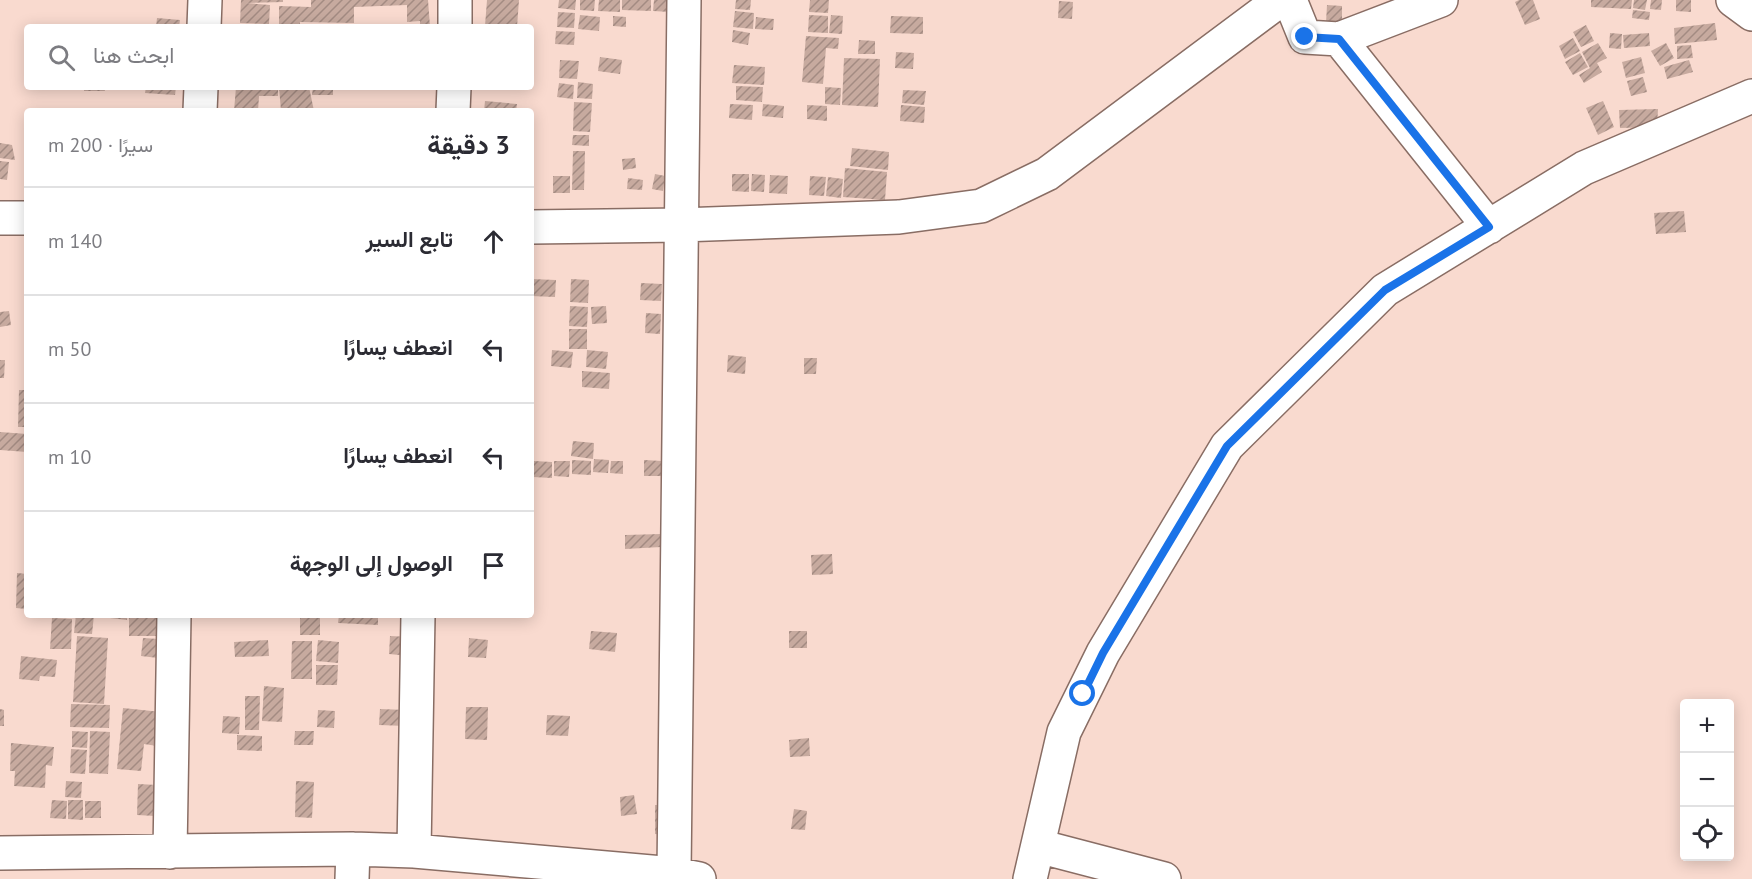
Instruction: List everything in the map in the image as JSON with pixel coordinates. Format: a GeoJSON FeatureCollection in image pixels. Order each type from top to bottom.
{"type":"FeatureCollection","features":[{"type":"Feature","properties":{"kind":"street"},"geometry":{"type":"LineString","coordinates":[[204,24],[205,0]]}},
{"type":"Feature","properties":{"kind":"street"},"geometry":{"type":"LineString","coordinates":[[455,0],[455,24]]}},
{"type":"Feature","properties":{"kind":"street"},"geometry":{"type":"LineString","coordinates":[[0,853],[170,852],[352,864],[414,850],[682,877],[681,225],[684,0]]}},
{"type":"Feature","properties":{"kind":"street"},"geometry":{"type":"LineString","coordinates":[[534,227],[681,225],[898,217],[981,206],[1047,174],[1280,0]]}},
{"type":"Feature","properties":{"kind":"street"},"geometry":{"type":"LineString","coordinates":[[1290,0],[1305,37],[1339,39],[1425,3]]}},
{"type":"Feature","properties":{"kind":"street"},"geometry":{"type":"LineString","coordinates":[[1733,0],[1752,14]]}},
{"type":"Feature","properties":{"kind":"street"},"geometry":{"type":"LineString","coordinates":[[1339,39],[1489,227]]}},
{"type":"Feature","properties":{"kind":"street"},"geometry":{"type":"LineString","coordinates":[[200,108],[201,90]]}},
{"type":"Feature","properties":{"kind":"street"},"geometry":{"type":"LineString","coordinates":[[453,108],[454,90]]}},
{"type":"Feature","properties":{"kind":"street"},"geometry":{"type":"LineString","coordinates":[[1030,879],[1064,732],[1103,653],[1227,446],[1385,290],[1584,168],[1752,96]]}},
{"type":"Feature","properties":{"kind":"street"},"geometry":{"type":"LineString","coordinates":[[0,218],[24,218]]}},
{"type":"Feature","properties":{"kind":"street"},"geometry":{"type":"LineString","coordinates":[[170,852],[174,618]]}},
{"type":"Feature","properties":{"kind":"street"},"geometry":{"type":"LineString","coordinates":[[414,850],[418,618]]}},
{"type":"Feature","properties":{"kind":"street"},"geometry":{"type":"LineString","coordinates":[[1038,846],[1164,879]]}},
{"type":"Feature","properties":{"kind":"building"},"geometry":{"type":"Polygon","coordinates":[[[241,0],[283,0],[283,2],[246,3],[270,5],[269,24],[240,23],[241,0]]]}},
{"type":"Feature","properties":{"kind":"building"},"geometry":{"type":"Polygon","coordinates":[[[311,0],[428,0],[430,24],[420,24],[420,21],[407,22],[407,5],[354,7],[354,23],[279,24],[279,6],[311,7],[311,0]]]}},
{"type":"Feature","properties":{"kind":"building"},"geometry":{"type":"Polygon","coordinates":[[[487,0],[519,0],[517,24],[485,24],[487,0]]]}},
{"type":"Feature","properties":{"kind":"building"},"geometry":{"type":"Polygon","coordinates":[[[559,0],[576,0],[575,10],[558,8],[559,0]]]}},
{"type":"Feature","properties":{"kind":"building"},"geometry":{"type":"Polygon","coordinates":[[[580,0],[595,0],[594,11],[580,10],[580,0]]]}},
{"type":"Feature","properties":{"kind":"building"},"geometry":{"type":"Polygon","coordinates":[[[599,0],[620,0],[620,12],[598,11],[599,0]]]}},
{"type":"Feature","properties":{"kind":"building"},"geometry":{"type":"Polygon","coordinates":[[[622,0],[651,0],[651,11],[622,10],[622,0]]]}},
{"type":"Feature","properties":{"kind":"building"},"geometry":{"type":"Polygon","coordinates":[[[654,0],[670,0],[670,12],[653,11],[654,0]]]}},
{"type":"Feature","properties":{"kind":"building"},"geometry":{"type":"Polygon","coordinates":[[[736,0],[751,0],[750,10],[735,9],[736,0]]]}},
{"type":"Feature","properties":{"kind":"building"},"geometry":{"type":"Polygon","coordinates":[[[810,0],[829,0],[828,13],[809,12],[810,0]]]}},
{"type":"Feature","properties":{"kind":"building"},"geometry":{"type":"Polygon","coordinates":[[[1533,0],[1540,19],[1525,25],[1515,2],[1533,0]]]}},
{"type":"Feature","properties":{"kind":"building"},"geometry":{"type":"Polygon","coordinates":[[[1591,0],[1632,0],[1631,9],[1591,7],[1591,0]]]}},
{"type":"Feature","properties":{"kind":"building"},"geometry":{"type":"Polygon","coordinates":[[[1634,0],[1647,0],[1645,10],[1633,8],[1634,0]]]}},
{"type":"Feature","properties":{"kind":"building"},"geometry":{"type":"Polygon","coordinates":[[[1651,0],[1662,0],[1661,10],[1650,9],[1651,0]]]}},
{"type":"Feature","properties":{"kind":"building"},"geometry":{"type":"Polygon","coordinates":[[[1676,0],[1691,0],[1691,12],[1676,11],[1676,0]]]}},
{"type":"Feature","properties":{"kind":"building"},"geometry":{"type":"Polygon","coordinates":[[[1059,1],[1073,2],[1072,19],[1058,18],[1059,1]]]}},
{"type":"Feature","properties":{"kind":"building"},"geometry":{"type":"Polygon","coordinates":[[[1327,5],[1342,6],[1342,24],[1326,23],[1327,5]]]}},
{"type":"Feature","properties":{"kind":"building"},"geometry":{"type":"Polygon","coordinates":[[[1633,10],[1650,12],[1649,20],[1632,18],[1633,10]]]}},
{"type":"Feature","properties":{"kind":"building"},"geometry":{"type":"Polygon","coordinates":[[[735,11],[754,13],[753,29],[733,27],[735,11]]]}},
{"type":"Feature","properties":{"kind":"building"},"geometry":{"type":"Polygon","coordinates":[[[558,12],[575,13],[574,28],[557,27],[558,12]]]}},
{"type":"Feature","properties":{"kind":"building"},"geometry":{"type":"Polygon","coordinates":[[[580,15],[600,17],[599,31],[578,29],[580,15]]]}},
{"type":"Feature","properties":{"kind":"building"},"geometry":{"type":"Polygon","coordinates":[[[809,15],[828,16],[828,33],[808,32],[809,15]]]}},
{"type":"Feature","properties":{"kind":"building"},"geometry":{"type":"Polygon","coordinates":[[[831,15],[843,16],[842,34],[829,33],[831,15]]]}},
{"type":"Feature","properties":{"kind":"building"},"geometry":{"type":"Polygon","coordinates":[[[613,16],[626,17],[626,27],[613,26],[613,16]]]}},
{"type":"Feature","properties":{"kind":"building"},"geometry":{"type":"Polygon","coordinates":[[[891,16],[923,17],[923,34],[890,33],[891,16]]]}},
{"type":"Feature","properties":{"kind":"building"},"geometry":{"type":"Polygon","coordinates":[[[756,17],[774,19],[773,30],[755,29],[756,17]]]}},
{"type":"Feature","properties":{"kind":"building"},"geometry":{"type":"Polygon","coordinates":[[[157,18],[180,20],[179,24],[156,24],[157,18]]]}},
{"type":"Feature","properties":{"kind":"building"},"geometry":{"type":"Polygon","coordinates":[[[1715,23],[1717,40],[1675,44],[1674,28],[1715,23]]]}},
{"type":"Feature","properties":{"kind":"building"},"geometry":{"type":"Polygon","coordinates":[[[1586,25],[1594,41],[1581,47],[1573,32],[1586,25]]]}},
{"type":"Feature","properties":{"kind":"building"},"geometry":{"type":"Polygon","coordinates":[[[733,30],[750,33],[748,45],[732,42],[733,30]]]}},
{"type":"Feature","properties":{"kind":"building"},"geometry":{"type":"Polygon","coordinates":[[[556,31],[575,32],[574,45],[555,44],[556,31]]]}},
{"type":"Feature","properties":{"kind":"building"},"geometry":{"type":"Polygon","coordinates":[[[1610,33],[1622,34],[1621,49],[1609,48],[1610,33]]]}},
{"type":"Feature","properties":{"kind":"building"},"geometry":{"type":"Polygon","coordinates":[[[1649,33],[1650,46],[1624,48],[1623,35],[1649,33]]]}},
{"type":"Feature","properties":{"kind":"building"},"geometry":{"type":"Polygon","coordinates":[[[806,36],[839,38],[838,49],[826,48],[823,84],[802,82],[806,36]]]}},
{"type":"Feature","properties":{"kind":"building"},"geometry":{"type":"Polygon","coordinates":[[[1573,38],[1580,51],[1565,59],[1559,46],[1573,38]]]}},
{"type":"Feature","properties":{"kind":"building"},"geometry":{"type":"Polygon","coordinates":[[[859,40],[875,41],[875,54],[858,54],[859,40]]]}},
{"type":"Feature","properties":{"kind":"building"},"geometry":{"type":"Polygon","coordinates":[[[1598,43],[1607,58],[1597,63],[1602,72],[1584,83],[1579,75],[1590,68],[1582,52],[1598,43]]]}},
{"type":"Feature","properties":{"kind":"building"},"geometry":{"type":"Polygon","coordinates":[[[1666,43],[1674,58],[1660,66],[1651,51],[1666,43]]]}},
{"type":"Feature","properties":{"kind":"building"},"geometry":{"type":"Polygon","coordinates":[[[1691,45],[1693,58],[1677,59],[1677,46],[1691,45]]]}},
{"type":"Feature","properties":{"kind":"building"},"geometry":{"type":"Polygon","coordinates":[[[896,52],[914,53],[913,69],[895,68],[896,52]]]}},
{"type":"Feature","properties":{"kind":"building"},"geometry":{"type":"Polygon","coordinates":[[[1580,53],[1588,67],[1573,75],[1565,62],[1580,53]]]}},
{"type":"Feature","properties":{"kind":"building"},"geometry":{"type":"Polygon","coordinates":[[[600,57],[622,60],[620,74],[598,71],[600,57]]]}},
{"type":"Feature","properties":{"kind":"building"},"geometry":{"type":"Polygon","coordinates":[[[1641,57],[1645,73],[1626,78],[1622,62],[1641,57]]]}},
{"type":"Feature","properties":{"kind":"building"},"geometry":{"type":"Polygon","coordinates":[[[844,58],[880,59],[878,107],[842,105],[844,58]]]}},
{"type":"Feature","properties":{"kind":"building"},"geometry":{"type":"Polygon","coordinates":[[[560,60],[579,61],[577,79],[559,78],[560,60]]]}},
{"type":"Feature","properties":{"kind":"building"},"geometry":{"type":"Polygon","coordinates":[[[1689,60],[1693,72],[1667,79],[1664,67],[1689,60]]]}},
{"type":"Feature","properties":{"kind":"building"},"geometry":{"type":"Polygon","coordinates":[[[734,65],[765,67],[764,85],[732,83],[734,65]]]}},
{"type":"Feature","properties":{"kind":"building"},"geometry":{"type":"Polygon","coordinates":[[[1643,77],[1647,92],[1631,96],[1627,81],[1643,77]]]}},
{"type":"Feature","properties":{"kind":"building"},"geometry":{"type":"Polygon","coordinates":[[[578,82],[593,84],[592,99],[577,98],[578,82]]]}},
{"type":"Feature","properties":{"kind":"building"},"geometry":{"type":"Polygon","coordinates":[[[559,83],[574,85],[573,99],[557,97],[559,83]]]}},
{"type":"Feature","properties":{"kind":"building"},"geometry":{"type":"Polygon","coordinates":[[[736,86],[763,87],[762,102],[736,100],[736,86]]]}},
{"type":"Feature","properties":{"kind":"building"},"geometry":{"type":"Polygon","coordinates":[[[825,87],[841,88],[840,105],[825,104],[825,87]]]}},
{"type":"Feature","properties":{"kind":"building"},"geometry":{"type":"Polygon","coordinates":[[[146,90],[176,90],[175,95],[145,93],[146,90]]]}},
{"type":"Feature","properties":{"kind":"building"},"geometry":{"type":"Polygon","coordinates":[[[236,90],[278,90],[278,96],[259,96],[258,108],[234,108],[236,90]]]}},
{"type":"Feature","properties":{"kind":"building"},"geometry":{"type":"Polygon","coordinates":[[[279,90],[310,90],[313,108],[281,108],[279,90]]]}},
{"type":"Feature","properties":{"kind":"building"},"geometry":{"type":"Polygon","coordinates":[[[313,90],[333,90],[333,95],[312,95],[313,90]]]}},
{"type":"Feature","properties":{"kind":"building"},"geometry":{"type":"Polygon","coordinates":[[[903,90],[926,91],[924,105],[902,103],[903,90]]]}},
{"type":"Feature","properties":{"kind":"building"},"geometry":{"type":"Polygon","coordinates":[[[485,101],[517,104],[516,108],[484,108],[485,101]]]}},
{"type":"Feature","properties":{"kind":"building"},"geometry":{"type":"Polygon","coordinates":[[[1603,101],[1614,127],[1598,135],[1586,108],[1603,101]]]}},
{"type":"Feature","properties":{"kind":"building"},"geometry":{"type":"Polygon","coordinates":[[[574,102],[592,103],[590,132],[573,131],[574,102]]]}},
{"type":"Feature","properties":{"kind":"building"},"geometry":{"type":"Polygon","coordinates":[[[730,104],[753,105],[752,120],[729,118],[730,104]]]}},
{"type":"Feature","properties":{"kind":"building"},"geometry":{"type":"Polygon","coordinates":[[[763,104],[784,106],[783,118],[762,116],[763,104]]]}},
{"type":"Feature","properties":{"kind":"building"},"geometry":{"type":"Polygon","coordinates":[[[807,105],[827,106],[827,121],[807,119],[807,105]]]}},
{"type":"Feature","properties":{"kind":"building"},"geometry":{"type":"Polygon","coordinates":[[[901,105],[925,107],[924,123],[900,121],[901,105]]]}},
{"type":"Feature","properties":{"kind":"building"},"geometry":{"type":"Polygon","coordinates":[[[1658,109],[1657,127],[1620,128],[1619,110],[1658,109]]]}},
{"type":"Feature","properties":{"kind":"building"},"geometry":{"type":"Polygon","coordinates":[[[573,135],[589,135],[589,146],[572,145],[573,135]]]}},
{"type":"Feature","properties":{"kind":"building"},"geometry":{"type":"Polygon","coordinates":[[[0,143],[12,145],[15,160],[0,158],[0,143]]]}},
{"type":"Feature","properties":{"kind":"building"},"geometry":{"type":"Polygon","coordinates":[[[852,148],[889,152],[888,170],[850,166],[852,148]]]}},
{"type":"Feature","properties":{"kind":"building"},"geometry":{"type":"Polygon","coordinates":[[[573,151],[585,151],[584,190],[572,190],[573,151]]]}},
{"type":"Feature","properties":{"kind":"building"},"geometry":{"type":"Polygon","coordinates":[[[635,158],[636,168],[623,170],[622,159],[635,158]]]}},
{"type":"Feature","properties":{"kind":"building"},"geometry":{"type":"Polygon","coordinates":[[[0,161],[9,162],[7,180],[0,179],[0,161]]]}},
{"type":"Feature","properties":{"kind":"building"},"geometry":{"type":"Polygon","coordinates":[[[845,168],[887,172],[885,200],[843,197],[845,168]]]}},
{"type":"Feature","properties":{"kind":"building"},"geometry":{"type":"Polygon","coordinates":[[[655,174],[665,176],[663,191],[652,189],[655,174]]]}},
{"type":"Feature","properties":{"kind":"building"},"geometry":{"type":"Polygon","coordinates":[[[732,174],[749,174],[749,192],[732,191],[732,174]]]}},
{"type":"Feature","properties":{"kind":"building"},"geometry":{"type":"Polygon","coordinates":[[[752,174],[765,175],[764,192],[751,191],[752,174]]]}},
{"type":"Feature","properties":{"kind":"building"},"geometry":{"type":"Polygon","coordinates":[[[770,175],[788,176],[787,194],[769,193],[770,175]]]}},
{"type":"Feature","properties":{"kind":"building"},"geometry":{"type":"Polygon","coordinates":[[[553,176],[570,176],[570,193],[553,193],[553,176]]]}},
{"type":"Feature","properties":{"kind":"building"},"geometry":{"type":"Polygon","coordinates":[[[810,176],[826,177],[824,196],[809,195],[810,176]]]}},
{"type":"Feature","properties":{"kind":"building"},"geometry":{"type":"Polygon","coordinates":[[[828,177],[843,179],[841,198],[826,196],[828,177]]]}},
{"type":"Feature","properties":{"kind":"building"},"geometry":{"type":"Polygon","coordinates":[[[628,178],[643,180],[642,190],[627,189],[628,178]]]}},
{"type":"Feature","properties":{"kind":"building"},"geometry":{"type":"Polygon","coordinates":[[[1684,211],[1686,232],[1656,234],[1654,213],[1684,211]]]}},
{"type":"Feature","properties":{"kind":"building"},"geometry":{"type":"Polygon","coordinates":[[[534,279],[556,280],[555,297],[534,296],[534,279]]]}},
{"type":"Feature","properties":{"kind":"building"},"geometry":{"type":"Polygon","coordinates":[[[571,279],[589,280],[588,303],[570,302],[571,279]]]}},
{"type":"Feature","properties":{"kind":"building"},"geometry":{"type":"Polygon","coordinates":[[[641,283],[662,284],[661,301],[640,300],[641,283]]]}},
{"type":"Feature","properties":{"kind":"building"},"geometry":{"type":"Polygon","coordinates":[[[570,306],[588,307],[587,327],[569,326],[570,306]]]}},
{"type":"Feature","properties":{"kind":"building"},"geometry":{"type":"Polygon","coordinates":[[[606,306],[607,323],[592,324],[591,307],[606,306]]]}},
{"type":"Feature","properties":{"kind":"building"},"geometry":{"type":"Polygon","coordinates":[[[9,311],[11,325],[0,327],[0,312],[9,311]]]}},
{"type":"Feature","properties":{"kind":"building"},"geometry":{"type":"Polygon","coordinates":[[[646,313],[661,314],[660,334],[645,333],[646,313]]]}},
{"type":"Feature","properties":{"kind":"building"},"geometry":{"type":"Polygon","coordinates":[[[569,329],[587,329],[587,349],[569,349],[569,329]]]}},
{"type":"Feature","properties":{"kind":"building"},"geometry":{"type":"Polygon","coordinates":[[[552,350],[573,352],[571,368],[551,366],[552,350]]]}},
{"type":"Feature","properties":{"kind":"building"},"geometry":{"type":"Polygon","coordinates":[[[587,350],[608,352],[606,369],[586,367],[587,350]]]}},
{"type":"Feature","properties":{"kind":"building"},"geometry":{"type":"Polygon","coordinates":[[[728,355],[746,357],[745,374],[727,372],[728,355]]]}},
{"type":"Feature","properties":{"kind":"building"},"geometry":{"type":"Polygon","coordinates":[[[804,358],[817,358],[816,374],[804,374],[804,358]]]}},
{"type":"Feature","properties":{"kind":"building"},"geometry":{"type":"Polygon","coordinates":[[[0,360],[5,360],[4,378],[0,378],[0,360]]]}},
{"type":"Feature","properties":{"kind":"building"},"geometry":{"type":"Polygon","coordinates":[[[582,371],[610,373],[609,389],[582,387],[582,371]]]}},
{"type":"Feature","properties":{"kind":"building"},"geometry":{"type":"Polygon","coordinates":[[[19,390],[24,390],[24,427],[18,427],[19,390]]]}},
{"type":"Feature","properties":{"kind":"building"},"geometry":{"type":"Polygon","coordinates":[[[0,432],[24,434],[24,452],[0,450],[0,432]]]}},
{"type":"Feature","properties":{"kind":"building"},"geometry":{"type":"Polygon","coordinates":[[[573,441],[594,443],[593,459],[571,456],[573,441]]]}},
{"type":"Feature","properties":{"kind":"building"},"geometry":{"type":"Polygon","coordinates":[[[594,459],[609,460],[608,473],[593,472],[594,459]]]}},
{"type":"Feature","properties":{"kind":"building"},"geometry":{"type":"Polygon","coordinates":[[[572,460],[591,461],[591,475],[572,474],[572,460]]]}},
{"type":"Feature","properties":{"kind":"building"},"geometry":{"type":"Polygon","coordinates":[[[644,460],[662,461],[662,476],[644,476],[644,460]]]}},
{"type":"Feature","properties":{"kind":"building"},"geometry":{"type":"Polygon","coordinates":[[[534,461],[552,462],[552,478],[534,477],[534,461]]]}},
{"type":"Feature","properties":{"kind":"building"},"geometry":{"type":"Polygon","coordinates":[[[554,461],[570,461],[569,477],[554,476],[554,461]]]}},
{"type":"Feature","properties":{"kind":"building"},"geometry":{"type":"Polygon","coordinates":[[[611,461],[623,461],[623,474],[610,473],[611,461]]]}},
{"type":"Feature","properties":{"kind":"building"},"geometry":{"type":"Polygon","coordinates":[[[661,534],[661,547],[625,549],[625,535],[661,534]]]}},
{"type":"Feature","properties":{"kind":"building"},"geometry":{"type":"Polygon","coordinates":[[[832,554],[833,574],[812,575],[811,555],[832,554]]]}},
{"type":"Feature","properties":{"kind":"building"},"geometry":{"type":"Polygon","coordinates":[[[17,573],[24,574],[24,609],[16,608],[17,573]]]}},
{"type":"Feature","properties":{"kind":"building"},"geometry":{"type":"Polygon","coordinates":[[[52,618],[72,619],[71,649],[50,649],[52,618]]]}},
{"type":"Feature","properties":{"kind":"building"},"geometry":{"type":"Polygon","coordinates":[[[76,618],[94,618],[92,634],[74,633],[76,618]]]}},
{"type":"Feature","properties":{"kind":"building"},"geometry":{"type":"Polygon","coordinates":[[[129,618],[163,618],[162,636],[129,636],[129,618]]]}},
{"type":"Feature","properties":{"kind":"building"},"geometry":{"type":"Polygon","coordinates":[[[300,618],[320,618],[320,635],[300,635],[300,618]]]}},
{"type":"Feature","properties":{"kind":"building"},"geometry":{"type":"Polygon","coordinates":[[[339,618],[378,618],[378,625],[338,623],[339,618]]]}},
{"type":"Feature","properties":{"kind":"building"},"geometry":{"type":"Polygon","coordinates":[[[591,631],[617,633],[615,652],[589,649],[591,631]]]}},
{"type":"Feature","properties":{"kind":"building"},"geometry":{"type":"Polygon","coordinates":[[[789,631],[807,631],[807,648],[789,648],[789,631]]]}},
{"type":"Feature","properties":{"kind":"building"},"geometry":{"type":"Polygon","coordinates":[[[77,636],[108,638],[104,704],[73,702],[77,636]]]}},
{"type":"Feature","properties":{"kind":"building"},"geometry":{"type":"Polygon","coordinates":[[[390,636],[411,637],[410,656],[389,654],[390,636]]]}},
{"type":"Feature","properties":{"kind":"building"},"geometry":{"type":"Polygon","coordinates":[[[143,638],[159,639],[158,658],[141,656],[143,638]]]}},
{"type":"Feature","properties":{"kind":"building"},"geometry":{"type":"Polygon","coordinates":[[[469,638],[488,640],[486,658],[468,657],[469,638]]]}},
{"type":"Feature","properties":{"kind":"building"},"geometry":{"type":"Polygon","coordinates":[[[268,640],[269,656],[235,657],[234,642],[268,640]]]}},
{"type":"Feature","properties":{"kind":"building"},"geometry":{"type":"Polygon","coordinates":[[[318,640],[339,642],[338,663],[316,661],[318,640]]]}},
{"type":"Feature","properties":{"kind":"building"},"geometry":{"type":"Polygon","coordinates":[[[292,641],[312,641],[312,679],[291,679],[292,641]]]}},
{"type":"Feature","properties":{"kind":"building"},"geometry":{"type":"Polygon","coordinates":[[[21,656],[57,660],[55,677],[40,676],[39,681],[19,679],[21,656]]]}},
{"type":"Feature","properties":{"kind":"building"},"geometry":{"type":"Polygon","coordinates":[[[316,665],[338,665],[337,685],[316,685],[316,665]]]}},
{"type":"Feature","properties":{"kind":"building"},"geometry":{"type":"Polygon","coordinates":[[[264,686],[284,688],[282,722],[262,721],[264,686]]]}},
{"type":"Feature","properties":{"kind":"building"},"geometry":{"type":"Polygon","coordinates":[[[245,696],[260,696],[259,730],[245,730],[245,696]]]}},
{"type":"Feature","properties":{"kind":"building"},"geometry":{"type":"Polygon","coordinates":[[[71,704],[110,705],[109,728],[70,727],[71,704]]]}},
{"type":"Feature","properties":{"kind":"building"},"geometry":{"type":"Polygon","coordinates":[[[466,707],[488,707],[487,740],[465,739],[466,707]]]}},
{"type":"Feature","properties":{"kind":"building"},"geometry":{"type":"Polygon","coordinates":[[[123,708],[161,712],[157,746],[144,744],[141,771],[117,769],[123,708]]]}},
{"type":"Feature","properties":{"kind":"building"},"geometry":{"type":"Polygon","coordinates":[[[0,709],[4,710],[4,726],[0,726],[0,709]]]}},
{"type":"Feature","properties":{"kind":"building"},"geometry":{"type":"Polygon","coordinates":[[[380,709],[406,710],[406,726],[379,725],[380,709]]]}},
{"type":"Feature","properties":{"kind":"building"},"geometry":{"type":"Polygon","coordinates":[[[318,710],[335,711],[334,728],[317,727],[318,710]]]}},
{"type":"Feature","properties":{"kind":"building"},"geometry":{"type":"Polygon","coordinates":[[[547,715],[570,716],[568,736],[546,735],[547,715]]]}},
{"type":"Feature","properties":{"kind":"building"},"geometry":{"type":"Polygon","coordinates":[[[223,716],[240,717],[239,734],[222,733],[223,716]]]}},
{"type":"Feature","properties":{"kind":"building"},"geometry":{"type":"Polygon","coordinates":[[[72,731],[88,732],[87,748],[72,747],[72,731]]]}},
{"type":"Feature","properties":{"kind":"building"},"geometry":{"type":"Polygon","coordinates":[[[90,731],[110,732],[108,774],[89,773],[90,731]]]}},
{"type":"Feature","properties":{"kind":"building"},"geometry":{"type":"Polygon","coordinates":[[[295,731],[314,731],[313,745],[294,745],[295,731]]]}},
{"type":"Feature","properties":{"kind":"building"},"geometry":{"type":"Polygon","coordinates":[[[237,735],[262,736],[262,751],[237,750],[237,735]]]}},
{"type":"Feature","properties":{"kind":"building"},"geometry":{"type":"Polygon","coordinates":[[[809,738],[810,756],[790,757],[789,740],[809,738]]]}},
{"type":"Feature","properties":{"kind":"building"},"geometry":{"type":"Polygon","coordinates":[[[11,743],[54,747],[52,766],[46,765],[45,788],[14,786],[15,771],[10,771],[11,743]]]}},
{"type":"Feature","properties":{"kind":"building"},"geometry":{"type":"Polygon","coordinates":[[[71,749],[87,750],[85,774],[70,773],[71,749]]]}},
{"type":"Feature","properties":{"kind":"building"},"geometry":{"type":"Polygon","coordinates":[[[66,781],[82,782],[81,798],[65,797],[66,781]]]}},
{"type":"Feature","properties":{"kind":"building"},"geometry":{"type":"Polygon","coordinates":[[[296,781],[314,782],[312,818],[295,817],[296,781]]]}},
{"type":"Feature","properties":{"kind":"building"},"geometry":{"type":"Polygon","coordinates":[[[138,784],[157,785],[155,816],[137,815],[138,784]]]}},
{"type":"Feature","properties":{"kind":"building"},"geometry":{"type":"Polygon","coordinates":[[[634,795],[637,814],[621,816],[620,797],[634,795]]]}},
{"type":"Feature","properties":{"kind":"building"},"geometry":{"type":"Polygon","coordinates":[[[52,800],[67,801],[66,819],[50,818],[52,800]]]}},
{"type":"Feature","properties":{"kind":"building"},"geometry":{"type":"Polygon","coordinates":[[[68,800],[83,800],[83,820],[68,819],[68,800]]]}},
{"type":"Feature","properties":{"kind":"building"},"geometry":{"type":"Polygon","coordinates":[[[85,801],[101,801],[101,818],[85,818],[85,801]]]}},
{"type":"Feature","properties":{"kind":"building"},"geometry":{"type":"Polygon","coordinates":[[[655,805],[668,805],[668,835],[655,834],[655,805]]]}},
{"type":"Feature","properties":{"kind":"building"},"geometry":{"type":"Polygon","coordinates":[[[794,809],[807,811],[805,830],[791,829],[794,809]]]}},
{"type":"Feature","properties":{"kind":"route"},"geometry":{"type":"LineString","coordinates":[[1083,694],[1103,653],[1227,446],[1385,290],[1489,227],[1339,39],[1305,37]]}}]}
